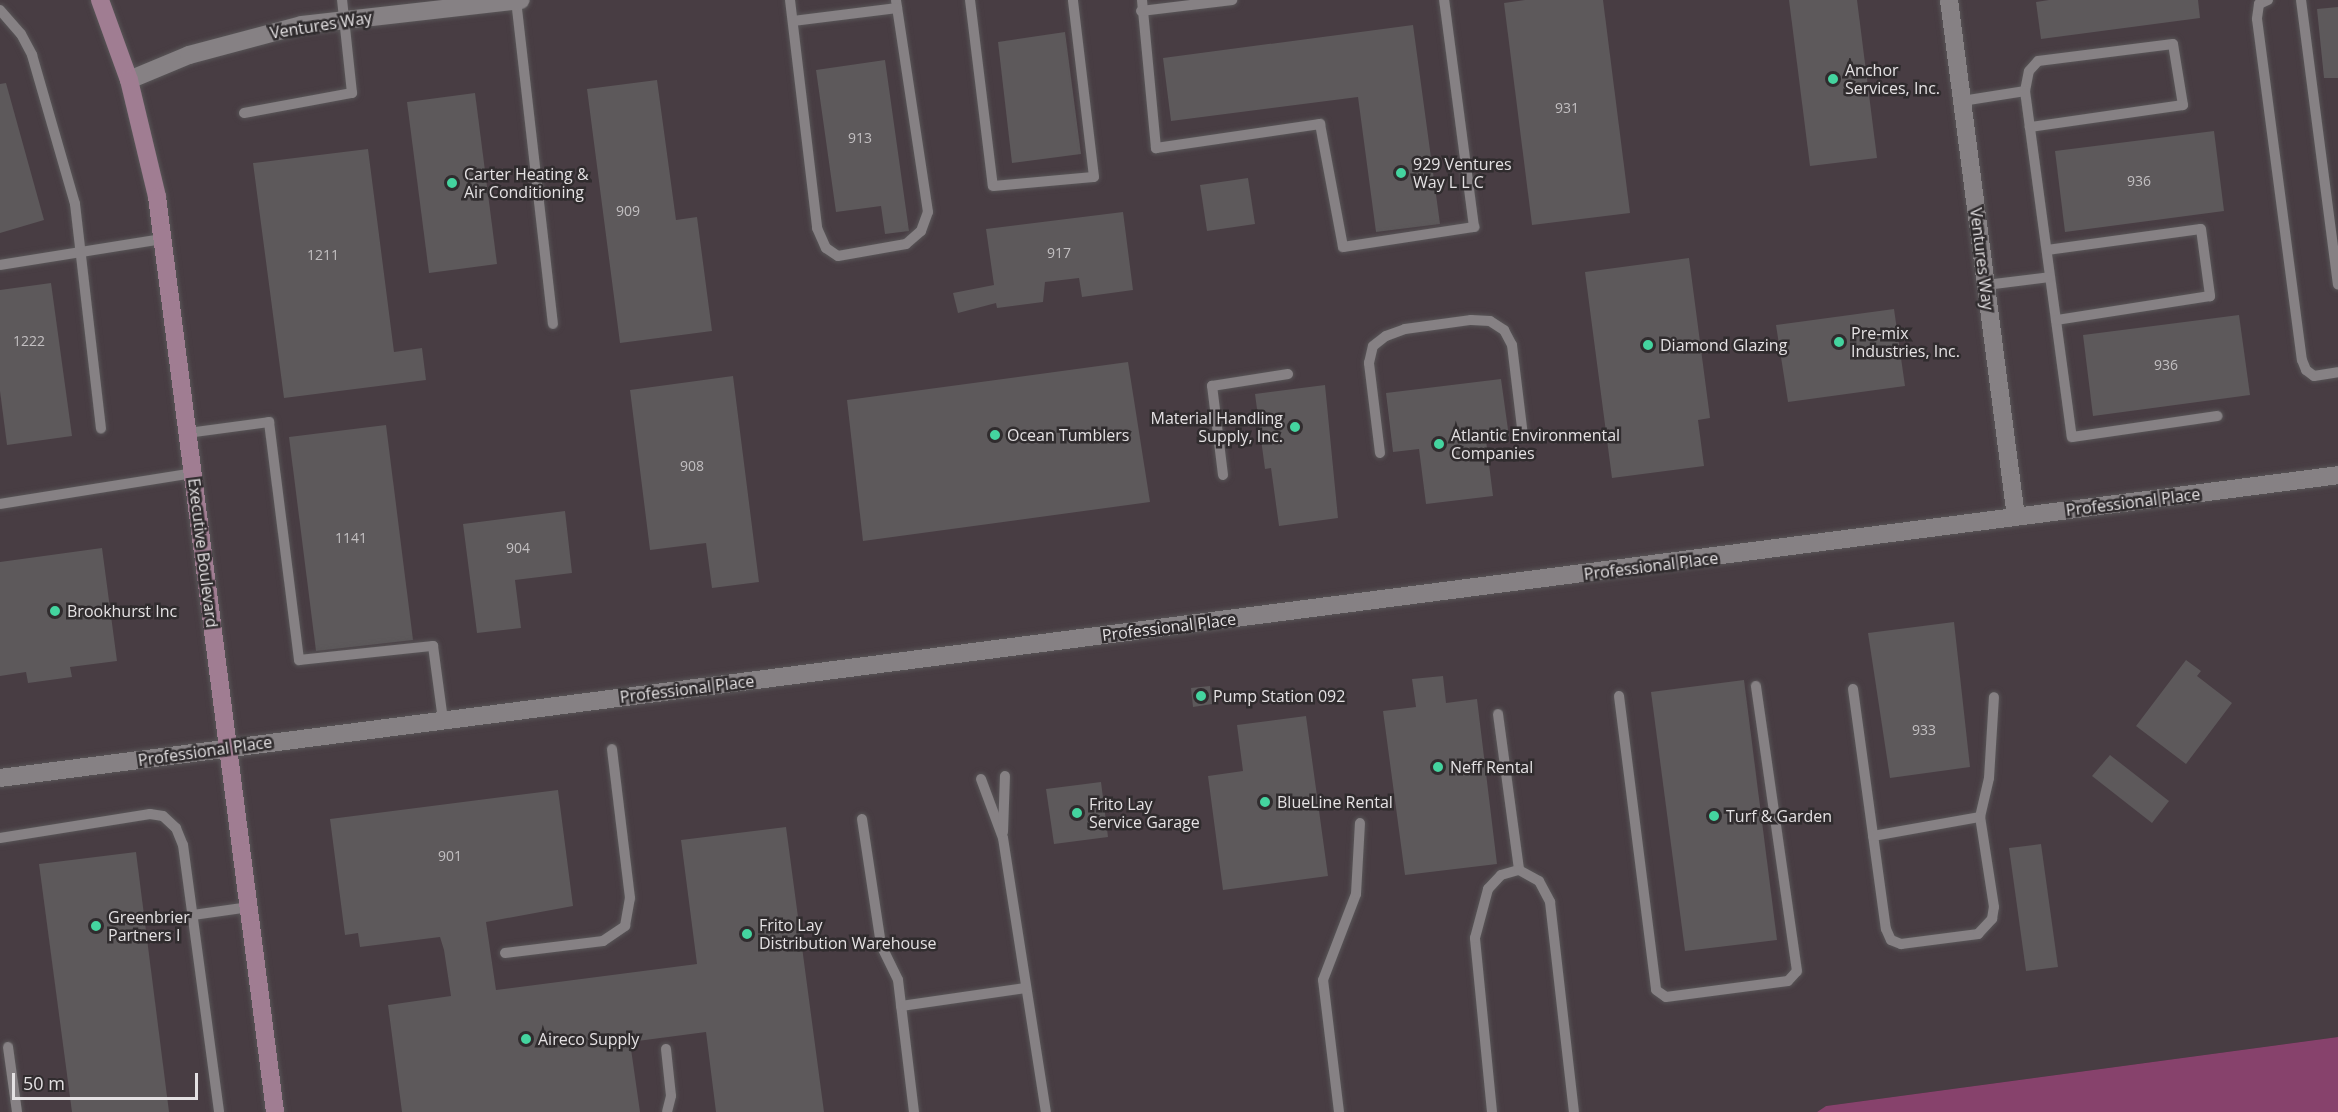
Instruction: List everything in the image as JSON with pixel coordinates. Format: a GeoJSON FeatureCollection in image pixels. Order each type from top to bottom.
{"type":"FeatureCollection","features":[{"type":"Feature","properties":{"kind":"street","name":"Executive Boulevard"},"geometry":{"type":"LineString","coordinates":[[100,0],[129,80],[145,137],[162,239],[275,1112]]}},
{"type":"Feature","properties":{"kind":"street","name":"Ventures Way"},"geometry":{"type":"LineString","coordinates":[[129,80],[189,55],[243,39],[345,19],[521,0]]}},
{"type":"Feature","properties":{"kind":"street","name":"Ventures Way"},"geometry":{"type":"LineString","coordinates":[[1949,0],[2016,518]]}},
{"type":"Feature","properties":{"kind":"street","name":"Professional Place"},"geometry":{"type":"LineString","coordinates":[[0,778],[2338,475]]}},
{"type":"Feature","properties":{"kind":"lane"},"geometry":{"type":"LineString","coordinates":[[244,113],[352,93],[342,0]]}},
{"type":"Feature","properties":{"kind":"lane"},"geometry":{"type":"LineString","coordinates":[[516,0],[553,324]]}},
{"type":"Feature","properties":{"kind":"lane"},"geometry":{"type":"LineString","coordinates":[[790,0],[817,228],[826,248],[838,256],[906,244],[921,231],[928,212],[896,4],[793,21]]}},
{"type":"Feature","properties":{"kind":"lane"},"geometry":{"type":"LineString","coordinates":[[970,0],[993,186],[1094,177],[1073,0]]}},
{"type":"Feature","properties":{"kind":"lane"},"geometry":{"type":"LineString","coordinates":[[1232,0],[1142,5],[1156,148],[1320,124],[1343,247],[1474,227],[1444,0]]}},
{"type":"Feature","properties":{"kind":"lane"},"geometry":{"type":"LineString","coordinates":[[2268,0],[2259,4],[2257,19],[2302,360],[2306,370],[2314,375],[2338,372]]}},
{"type":"Feature","properties":{"kind":"lane"},"geometry":{"type":"LineString","coordinates":[[2301,0],[2338,285]]}},
{"type":"Feature","properties":{"kind":"lane"},"geometry":{"type":"LineString","coordinates":[[0,10],[21,34],[32,55],[75,204],[100,428]]}},
{"type":"Feature","properties":{"kind":"lane"},"geometry":{"type":"LineString","coordinates":[[2030,127],[2182,105],[2173,44],[2038,61],[2029,71],[2025,91],[2072,437],[2217,416]]}},
{"type":"Feature","properties":{"kind":"lane"},"geometry":{"type":"LineString","coordinates":[[1962,101],[2025,91]]}},
{"type":"Feature","properties":{"kind":"lane"},"geometry":{"type":"LineString","coordinates":[[2047,250],[2201,229],[2209,285],[2210,296],[2056,320]]}},
{"type":"Feature","properties":{"kind":"lane"},"geometry":{"type":"LineString","coordinates":[[0,265],[162,239]]}},
{"type":"Feature","properties":{"kind":"lane"},"geometry":{"type":"LineString","coordinates":[[1986,285],[2050,277]]}},
{"type":"Feature","properties":{"kind":"lane"},"geometry":{"type":"LineString","coordinates":[[1380,453],[1369,363],[1373,346],[1386,336],[1405,329],[1471,320],[1490,321],[1504,330],[1512,345],[1523,436]]}},
{"type":"Feature","properties":{"kind":"lane"},"geometry":{"type":"LineString","coordinates":[[1223,474],[1212,386],[1288,375]]}},
{"type":"Feature","properties":{"kind":"lane"},"geometry":{"type":"LineString","coordinates":[[188,433],[269,422],[299,660],[433,646],[443,720]]}},
{"type":"Feature","properties":{"kind":"lane"},"geometry":{"type":"LineString","coordinates":[[0,504],[193,473]]}},
{"type":"Feature","properties":{"kind":"lane"},"geometry":{"type":"LineString","coordinates":[[1619,696],[1656,990],[1666,998],[1788,981],[1797,971],[1756,686]]}},
{"type":"Feature","properties":{"kind":"lane"},"geometry":{"type":"LineString","coordinates":[[1853,689],[1886,929],[1891,940],[1914,944],[1978,934],[1992,920],[1994,907],[1980,817],[1989,778],[1994,697]]}},
{"type":"Feature","properties":{"kind":"lane"},"geometry":{"type":"LineString","coordinates":[[1498,714],[1519,870]]}},
{"type":"Feature","properties":{"kind":"lane"},"geometry":{"type":"LineString","coordinates":[[505,953],[603,941],[625,926],[630,898],[612,749]]}},
{"type":"Feature","properties":{"kind":"lane"},"geometry":{"type":"LineString","coordinates":[[1005,776],[1003,838],[1046,1112]]}},
{"type":"Feature","properties":{"kind":"lane"},"geometry":{"type":"LineString","coordinates":[[981,779],[1003,838]]}},
{"type":"Feature","properties":{"kind":"lane"},"geometry":{"type":"LineString","coordinates":[[0,838],[150,814],[163,816],[176,828],[183,845],[219,1112]]}},
{"type":"Feature","properties":{"kind":"lane"},"geometry":{"type":"LineString","coordinates":[[1873,836],[1980,817]]}},
{"type":"Feature","properties":{"kind":"lane"},"geometry":{"type":"LineString","coordinates":[[862,819],[881,945],[898,980],[914,1112]]}},
{"type":"Feature","properties":{"kind":"lane"},"geometry":{"type":"LineString","coordinates":[[1339,1112],[1323,980],[1356,894],[1360,823]]}},
{"type":"Feature","properties":{"kind":"lane"},"geometry":{"type":"LineString","coordinates":[[1492,1112],[1475,938],[1488,889],[1501,875],[1519,870],[1539,881],[1550,902],[1574,1112]]}},
{"type":"Feature","properties":{"kind":"lane"},"geometry":{"type":"LineString","coordinates":[[193,915],[249,907]]}},
{"type":"Feature","properties":{"kind":"lane"},"geometry":{"type":"LineString","coordinates":[[901,1006],[1026,988]]}},
{"type":"Feature","properties":{"kind":"lane"},"geometry":{"type":"LineString","coordinates":[[8,1047],[17,1112]]}},
{"type":"Feature","properties":{"kind":"lane"},"geometry":{"type":"LineString","coordinates":[[666,1049],[671,1096],[667,1112]]}},
{"type":"Feature","properties":{"kind":"shaded area"},"geometry":{"type":"Polygon","coordinates":[[[0,0],[2338,0],[2338,1037],[1826,1106],[1817,1112],[0,1112],[0,0]]]}},
{"type":"Feature","properties":{"kind":"shaded area"},"geometry":{"type":"Polygon","coordinates":[[[2338,1037],[2338,1112],[1817,1112],[1826,1106],[2338,1037]]]}},
{"type":"Feature","properties":{"kind":"building"},"geometry":{"type":"Polygon","coordinates":[[[1525,0],[1603,0],[1630,213],[1532,225],[1504,3],[1525,0]]]}},
{"type":"Feature","properties":{"kind":"building","name":"Anchor Services, Inc."},"geometry":{"type":"Polygon","coordinates":[[[1789,0],[1857,0],[1877,158],[1810,166],[1789,0]]]}},
{"type":"Feature","properties":{"kind":"building"},"geometry":{"type":"Polygon","coordinates":[[[2049,0],[2198,0],[2200,18],[2041,39],[2036,2],[2049,0]]]}},
{"type":"Feature","properties":{"kind":"building"},"geometry":{"type":"Polygon","coordinates":[[[2338,7],[2338,78],[2324,78],[2317,9],[2338,7]]]}},
{"type":"Feature","properties":{"kind":"building","name":"929 Ventures Way L L C"},"geometry":{"type":"Polygon","coordinates":[[[1413,25],[1440,224],[1376,232],[1358,97],[1171,121],[1163,58],[1413,25]]]}},
{"type":"Feature","properties":{"kind":"building"},"geometry":{"type":"Polygon","coordinates":[[[1065,32],[1081,154],[1012,163],[998,42],[1065,32]]]}},
{"type":"Feature","properties":{"kind":"building"},"geometry":{"type":"Polygon","coordinates":[[[885,60],[909,231],[885,234],[881,206],[836,212],[816,70],[885,60]]]}},
{"type":"Feature","properties":{"kind":"building"},"geometry":{"type":"Polygon","coordinates":[[[657,80],[676,220],[697,217],[712,331],[620,343],[587,89],[657,80]]]}},
{"type":"Feature","properties":{"kind":"building"},"geometry":{"type":"Polygon","coordinates":[[[6,83],[44,220],[0,233],[0,84],[6,83]]]}},
{"type":"Feature","properties":{"kind":"building","name":"Carter Heating & Air Conditioning"},"geometry":{"type":"Polygon","coordinates":[[[475,93],[497,264],[429,273],[407,102],[475,93]]]}},
{"type":"Feature","properties":{"kind":"building"},"geometry":{"type":"Polygon","coordinates":[[[2214,131],[2224,211],[2065,232],[2055,151],[2214,131]]]}},
{"type":"Feature","properties":{"kind":"building"},"geometry":{"type":"Polygon","coordinates":[[[368,149],[394,352],[422,348],[426,380],[284,398],[253,163],[368,149]]]}},
{"type":"Feature","properties":{"kind":"building"},"geometry":{"type":"Polygon","coordinates":[[[1248,178],[1255,224],[1207,231],[1200,185],[1248,178]]]}},
{"type":"Feature","properties":{"kind":"building"},"geometry":{"type":"Polygon","coordinates":[[[1123,212],[1133,290],[1082,297],[1079,278],[1045,282],[1043,302],[997,308],[996,303],[958,313],[953,293],[994,285],[986,229],[1123,212]]]}},
{"type":"Feature","properties":{"kind":"building","name":"Diamond Glazing"},"geometry":{"type":"Polygon","coordinates":[[[1689,258],[1710,418],[1698,420],[1704,466],[1612,478],[1585,272],[1689,258]]]}},
{"type":"Feature","properties":{"kind":"building"},"geometry":{"type":"Polygon","coordinates":[[[51,283],[72,436],[7,445],[0,391],[0,290],[51,283]]]}},
{"type":"Feature","properties":{"kind":"building","name":"Pre-mix Industries, Inc."},"geometry":{"type":"Polygon","coordinates":[[[1894,309],[1905,386],[1788,402],[1776,325],[1894,309]]]}},
{"type":"Feature","properties":{"kind":"building"},"geometry":{"type":"Polygon","coordinates":[[[2239,315],[2250,395],[2093,416],[2083,335],[2239,315]]]}},
{"type":"Feature","properties":{"kind":"building","name":"Ocean Tumblers"},"geometry":{"type":"Polygon","coordinates":[[[1128,362],[1150,502],[863,541],[847,400],[1128,362]]]}},
{"type":"Feature","properties":{"kind":"building"},"geometry":{"type":"Polygon","coordinates":[[[733,376],[759,582],[712,588],[706,543],[650,550],[630,390],[733,376]]]}},
{"type":"Feature","properties":{"kind":"building","name":"Atlantic Environmental Companies"},"geometry":{"type":"Polygon","coordinates":[[[1501,379],[1509,437],[1486,440],[1493,496],[1426,504],[1419,449],[1393,452],[1386,393],[1501,379]]]}},
{"type":"Feature","properties":{"kind":"building","name":"Material Handling Supply, Inc."},"geometry":{"type":"Polygon","coordinates":[[[1325,385],[1338,518],[1279,526],[1271,468],[1265,469],[1255,394],[1325,385]]]}},
{"type":"Feature","properties":{"kind":"building"},"geometry":{"type":"Polygon","coordinates":[[[386,425],[413,640],[316,651],[289,437],[386,425]]]}},
{"type":"Feature","properties":{"kind":"building"},"geometry":{"type":"Polygon","coordinates":[[[565,511],[572,573],[515,580],[521,628],[477,633],[463,524],[565,511]]]}},
{"type":"Feature","properties":{"kind":"building","name":"Brookhurst Inc"},"geometry":{"type":"Polygon","coordinates":[[[102,548],[117,661],[70,667],[72,677],[28,683],[26,672],[0,676],[0,562],[102,548]]]}},
{"type":"Feature","properties":{"kind":"building"},"geometry":{"type":"Polygon","coordinates":[[[1954,622],[1970,767],[1890,778],[1868,633],[1954,622]]]}},
{"type":"Feature","properties":{"kind":"building"},"geometry":{"type":"Polygon","coordinates":[[[2186,660],[2201,671],[2197,676],[2232,703],[2186,764],[2136,726],[2186,660]]]}},
{"type":"Feature","properties":{"kind":"building","name":"Neff Rental"},"geometry":{"type":"Polygon","coordinates":[[[1443,676],[1446,703],[1477,699],[1497,864],[1405,875],[1383,711],[1416,707],[1412,679],[1443,676]]]}},
{"type":"Feature","properties":{"kind":"building","name":"Turf & Garden"},"geometry":{"type":"Polygon","coordinates":[[[1744,680],[1777,940],[1685,951],[1651,692],[1744,680]]]}},
{"type":"Feature","properties":{"kind":"building","name":"Pump Station 092"},"geometry":{"type":"Polygon","coordinates":[[[1210,686],[1212,704],[1193,707],[1191,688],[1210,686]]]}},
{"type":"Feature","properties":{"kind":"building","name":"BlueLine Rental"},"geometry":{"type":"Polygon","coordinates":[[[1306,716],[1328,876],[1223,890],[1208,776],[1243,771],[1237,725],[1306,716]]]}},
{"type":"Feature","properties":{"kind":"building"},"geometry":{"type":"Polygon","coordinates":[[[2110,755],[2169,801],[2152,823],[2092,776],[2110,755]]]}},
{"type":"Feature","properties":{"kind":"building","name":"Frito Lay Service Garage"},"geometry":{"type":"Polygon","coordinates":[[[1101,782],[1108,837],[1054,844],[1046,789],[1101,782]]]}},
{"type":"Feature","properties":{"kind":"building"},"geometry":{"type":"Polygon","coordinates":[[[558,790],[573,906],[486,922],[496,990],[697,964],[681,840],[786,827],[824,1112],[716,1112],[706,1032],[630,1042],[640,1112],[402,1112],[388,1005],[451,996],[444,950],[440,937],[360,947],[358,933],[345,935],[330,819],[558,790]]]}},
{"type":"Feature","properties":{"kind":"building"},"geometry":{"type":"Polygon","coordinates":[[[2041,844],[2058,967],[2026,971],[2009,848],[2041,844]]]}},
{"type":"Feature","properties":{"kind":"building","name":"Greenbrier Partners I"},"geometry":{"type":"Polygon","coordinates":[[[136,852],[169,1112],[72,1112],[39,864],[136,852]]]}},
{"type":"Feature","properties":{"kind":"place","name":"Anchor Services, Inc."},"geometry":{"type":"Point","coordinates":[1833,79]}},
{"type":"Feature","properties":{"kind":"place","name":"929 Ventures Way L L C"},"geometry":{"type":"Point","coordinates":[1401,173]}},
{"type":"Feature","properties":{"kind":"place","name":"Carter Heating & Air Conditioning"},"geometry":{"type":"Point","coordinates":[452,183]}},
{"type":"Feature","properties":{"kind":"place","name":"Pre-mix Industries, Inc."},"geometry":{"type":"Point","coordinates":[1839,342]}},
{"type":"Feature","properties":{"kind":"place","name":"Diamond Glazing"},"geometry":{"type":"Point","coordinates":[1648,345]}},
{"type":"Feature","properties":{"kind":"place","name":"Material Handling Supply, Inc."},"geometry":{"type":"Point","coordinates":[1295,427]}},
{"type":"Feature","properties":{"kind":"place","name":"Ocean Tumblers"},"geometry":{"type":"Point","coordinates":[995,435]}},
{"type":"Feature","properties":{"kind":"place","name":"Atlantic Environmental Companies"},"geometry":{"type":"Point","coordinates":[1439,444]}},
{"type":"Feature","properties":{"kind":"place","name":"Brookhurst Inc"},"geometry":{"type":"Point","coordinates":[55,611]}},
{"type":"Feature","properties":{"kind":"place","name":"Pump Station 092"},"geometry":{"type":"Point","coordinates":[1201,696]}},
{"type":"Feature","properties":{"kind":"place","name":"Neff Rental"},"geometry":{"type":"Point","coordinates":[1438,767]}},
{"type":"Feature","properties":{"kind":"place","name":"BlueLine Rental"},"geometry":{"type":"Point","coordinates":[1265,802]}},
{"type":"Feature","properties":{"kind":"place","name":"Frito Lay Service Garage"},"geometry":{"type":"Point","coordinates":[1077,813]}},
{"type":"Feature","properties":{"kind":"place","name":"Turf & Garden"},"geometry":{"type":"Point","coordinates":[1714,816]}},
{"type":"Feature","properties":{"kind":"place","name":"Greenbrier Partners I"},"geometry":{"type":"Point","coordinates":[96,926]}},
{"type":"Feature","properties":{"kind":"place","name":"Frito Lay Distribution Warehouse"},"geometry":{"type":"Point","coordinates":[747,934]}},
{"type":"Feature","properties":{"kind":"place","name":"Aireco Supply"},"geometry":{"type":"Point","coordinates":[526,1039]}}]}
